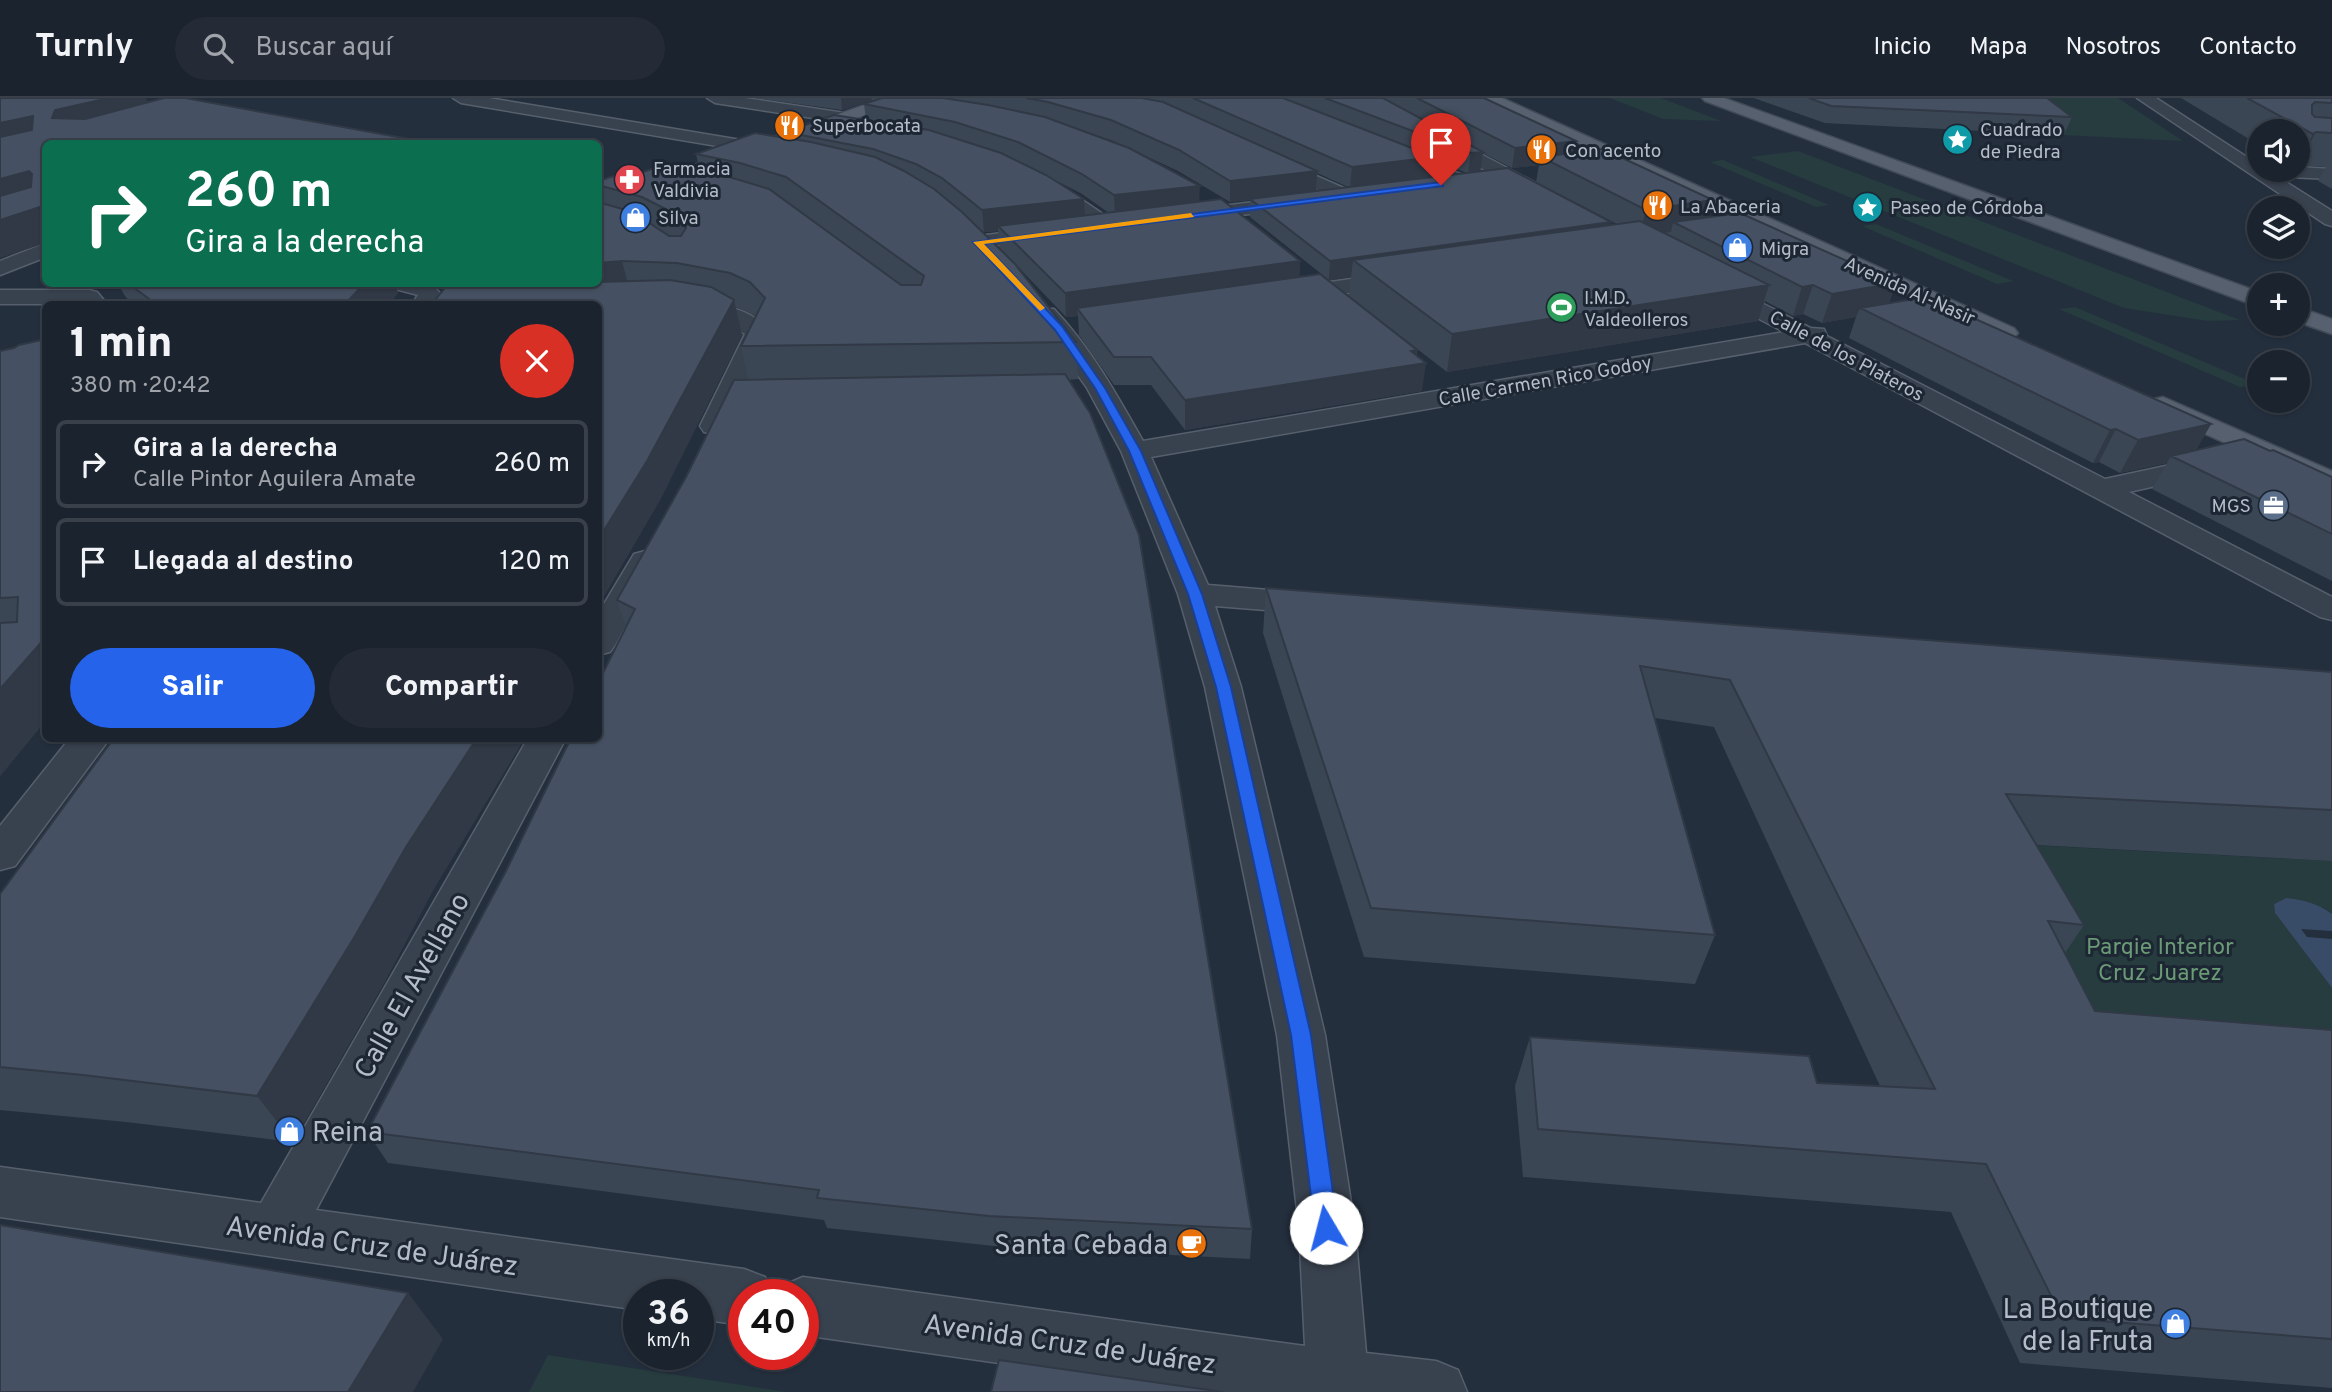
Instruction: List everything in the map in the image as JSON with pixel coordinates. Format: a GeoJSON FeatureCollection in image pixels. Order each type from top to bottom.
{"type":"FeatureCollection","features":[{"type":"Feature","properties":{"kind":"main road","name":"Avenida Al-Nasir"},"geometry":{"type":"LineString","coordinates":[[1489,98],[2030,344]]}},
{"type":"Feature","properties":{"kind":"main road"},"geometry":{"type":"LineString","coordinates":[[1710,98],[2247,296]]}},
{"type":"Feature","properties":{"kind":"main road"},"geometry":{"type":"LineString","coordinates":[[602,205],[897,99]]}},
{"type":"Feature","properties":{"kind":"main road"},"geometry":{"type":"LineString","coordinates":[[2310,319],[2332,327]]}},
{"type":"Feature","properties":{"kind":"main road"},"geometry":{"type":"LineString","coordinates":[[2142,395],[2332,482]]}},
{"type":"Feature","properties":{"kind":"street"},"geometry":{"type":"LineString","coordinates":[[461,98],[755,150],[784,158]]}},
{"type":"Feature","properties":{"kind":"street"},"geometry":{"type":"LineString","coordinates":[[715,98],[845,118]]}},
{"type":"Feature","properties":{"kind":"street"},"geometry":{"type":"LineString","coordinates":[[2145,98],[2332,220]]}},
{"type":"Feature","properties":{"kind":"street"},"geometry":{"type":"LineString","coordinates":[[897,99],[920,104]]}},
{"type":"Feature","properties":{"kind":"street"},"geometry":{"type":"LineString","coordinates":[[1367,101],[1398,101]]}},
{"type":"Feature","properties":{"kind":"street"},"geometry":{"type":"LineString","coordinates":[[1367,101],[1567,208]]}},
{"type":"Feature","properties":{"kind":"street"},"geometry":{"type":"LineString","coordinates":[[826,124],[861,130]]}},
{"type":"Feature","properties":{"kind":"street"},"geometry":{"type":"LineString","coordinates":[[1370,144],[1464,182]]}},
{"type":"Feature","properties":{"kind":"street"},"geometry":{"type":"LineString","coordinates":[[1160,219],[1216,205],[1353,195],[1256,154]]}},
{"type":"Feature","properties":{"kind":"street"},"geometry":{"type":"LineString","coordinates":[[1590,166],[1628,162]]}},
{"type":"Feature","properties":{"kind":"street"},"geometry":{"type":"LineString","coordinates":[[979,243],[1115,225],[1023,171]]}},
{"type":"Feature","properties":{"kind":"street"},"geometry":{"type":"LineString","coordinates":[[1425,187],[1536,173]]}},
{"type":"Feature","properties":{"kind":"street"},"geometry":{"type":"LineString","coordinates":[[2310,173],[2332,174]]}},
{"type":"Feature","properties":{"kind":"street"},"geometry":{"type":"LineString","coordinates":[[660,183],[702,192]]}},
{"type":"Feature","properties":{"kind":"street"},"geometry":{"type":"LineString","coordinates":[[602,192],[625,196]]}},
{"type":"Feature","properties":{"kind":"street"},"geometry":{"type":"LineString","coordinates":[[1216,205],[1244,227]]}},
{"type":"Feature","properties":{"kind":"street"},"geometry":{"type":"LineString","coordinates":[[1730,232],[1770,226]]}},
{"type":"Feature","properties":{"kind":"street"},"geometry":{"type":"LineString","coordinates":[[0,269],[42,251]]}},
{"type":"Feature","properties":{"kind":"street"},"geometry":{"type":"LineString","coordinates":[[1304,274],[1350,312]]}},
{"type":"Feature","properties":{"kind":"street"},"geometry":{"type":"LineString","coordinates":[[1270,298],[1418,276]]}},
{"type":"Feature","properties":{"kind":"street","name":"Calle de los Plateros"},"geometry":{"type":"LineString","coordinates":[[1698,277],[2332,610]]}},
{"type":"Feature","properties":{"kind":"street"},"geometry":{"type":"LineString","coordinates":[[0,297],[99,297]]}},
{"type":"Feature","properties":{"kind":"street"},"geometry":{"type":"LineString","coordinates":[[1032,299],[1059,328],[1088,389],[1135,451],[1195,594],[1223,687],[1301,1035],[1326,1228],[1338,1386]]}},
{"type":"Feature","properties":{"kind":"street"},"geometry":{"type":"LineString","coordinates":[[602,307],[678,305],[727,313],[758,332],[700,454]]}},
{"type":"Feature","properties":{"kind":"street"},"geometry":{"type":"LineString","coordinates":[[1917,316],[1955,310]]}},
{"type":"Feature","properties":{"kind":"street"},"geometry":{"type":"LineString","coordinates":[[1059,328],[1085,324]]}},
{"type":"Feature","properties":{"kind":"street","name":"Calle Carmen Rico Godoy"},"geometry":{"type":"LineString","coordinates":[[1135,451],[1850,328]]}},
{"type":"Feature","properties":{"kind":"street"},"geometry":{"type":"LineString","coordinates":[[1429,374],[1456,396]]}},
{"type":"Feature","properties":{"kind":"street"},"geometry":{"type":"LineString","coordinates":[[730,394],[758,394]]}},
{"type":"Feature","properties":{"kind":"street"},"geometry":{"type":"LineString","coordinates":[[2101,489],[2266,452]]}},
{"type":"Feature","properties":{"kind":"street"},"geometry":{"type":"LineString","coordinates":[[602,638],[657,538]]}},
{"type":"Feature","properties":{"kind":"street"},"geometry":{"type":"LineString","coordinates":[[1195,594],[1352,607]]}},
{"type":"Feature","properties":{"kind":"street"},"geometry":{"type":"LineString","coordinates":[[0,855],[88,742]]}},
{"type":"Feature","properties":{"kind":"street","name":"Calle El Avellano"},"geometry":{"type":"LineString","coordinates":[[275,1231],[545,742]]}},
{"type":"Feature","properties":{"kind":"street","name":"Avenida Cruz de Juárez"},"geometry":{"type":"LineString","coordinates":[[0,1192],[728,1295]]}},
{"type":"Feature","properties":{"kind":"street","name":"Avenida Cruz de Juárez"},"geometry":{"type":"LineString","coordinates":[[819,1308],[1338,1386],[1436,1392]]}},
{"type":"Feature","properties":{"kind":"green space"},"geometry":{"type":"Polygon","coordinates":[[[1610,98],[1661,98],[1721,121],[1663,119],[1610,98]]]}},
{"type":"Feature","properties":{"kind":"green space"},"geometry":{"type":"Polygon","coordinates":[[[1754,98],[2118,98],[2183,141],[1825,123],[1754,98]]]}},
{"type":"Feature","properties":{"kind":"green space"},"geometry":{"type":"Polygon","coordinates":[[[1798,151],[2240,320],[2208,321],[2124,308],[1750,157],[1798,151]]]}},
{"type":"Feature","properties":{"kind":"green space"},"geometry":{"type":"Polygon","coordinates":[[[1723,160],[1829,205],[1816,207],[1710,162],[1723,160]]]}},
{"type":"Feature","properties":{"kind":"green space"},"geometry":{"type":"Polygon","coordinates":[[[1876,224],[2013,281],[1997,284],[1862,226],[1876,224]]]}},
{"type":"Feature","properties":{"kind":"green space"},"geometry":{"type":"Polygon","coordinates":[[[2075,307],[2247,380],[2247,386],[2240,387],[2059,309],[2075,307]]]}},
{"type":"Feature","properties":{"kind":"green space","name":"Parqie Interior Cruz Juarez"},"geometry":{"type":"Polygon","coordinates":[[[1949,841],[2332,861],[2332,914],[2324,908],[2286,898],[2274,904],[2275,913],[2332,988],[2332,1082],[2059,1060],[1949,841]]]}},
{"type":"Feature","properties":{"kind":"green space"},"geometry":{"type":"Polygon","coordinates":[[[548,1355],[623,1367],[623,1370],[644,1370],[786,1392],[529,1392],[548,1355]]]}},
{"type":"Feature","properties":{"kind":"water"},"geometry":{"type":"Polygon","coordinates":[[[2286,898],[2310,903],[2332,914],[2332,931],[2301,929],[2307,937],[2332,939],[2332,988],[2275,913],[2274,904],[2286,898]]]}},
{"type":"Feature","properties":{"kind":"building"},"geometry":{"type":"Polygon","coordinates":[[[0,98],[109,98],[55,110],[52,118],[85,119],[164,98],[185,98],[414,140],[42,140],[42,206],[0,220],[0,196],[31,187],[32,174],[29,171],[0,179],[0,137],[32,130],[33,116],[0,123],[0,98]]]}},
{"type":"Feature","properties":{"kind":"building"},"geometry":{"type":"Polygon","coordinates":[[[882,98],[943,98],[1045,117],[1129,148],[1200,186],[1114,195],[1082,174],[1018,142],[955,122],[864,104],[882,98]]]}},
{"type":"Feature","properties":{"kind":"building"},"geometry":{"type":"Polygon","coordinates":[[[1026,98],[1142,98],[1163,102],[1317,171],[1230,181],[1179,150],[1111,120],[1026,98]]]}},
{"type":"Feature","properties":{"kind":"building"},"geometry":{"type":"Polygon","coordinates":[[[1193,98],[1283,98],[1435,157],[1352,167],[1193,98]]]}},
{"type":"Feature","properties":{"kind":"building"},"geometry":{"type":"Polygon","coordinates":[[[1325,98],[1383,98],[1483,152],[1471,153],[1325,98]]]}},
{"type":"Feature","properties":{"kind":"building"},"geometry":{"type":"Polygon","coordinates":[[[1417,98],[1484,98],[1576,141],[1515,148],[1417,98]]]}},
{"type":"Feature","properties":{"kind":"building"},"geometry":{"type":"Polygon","coordinates":[[[1809,98],[2047,98],[2072,117],[1831,106],[1809,98]]]}},
{"type":"Feature","properties":{"kind":"building"},"geometry":{"type":"Polygon","coordinates":[[[2247,98],[2332,98],[2332,103],[2315,102],[2312,105],[2312,114],[2315,117],[2332,118],[2332,133],[2310,132],[2310,119],[2286,119],[2247,98]]]}},
{"type":"Feature","properties":{"kind":"building"},"geometry":{"type":"Polygon","coordinates":[[[834,115],[929,130],[1001,153],[1046,175],[1084,199],[982,210],[942,178],[916,164],[873,149],[785,132],[834,115]]]}},
{"type":"Feature","properties":{"kind":"building"},"geometry":{"type":"Polygon","coordinates":[[[755,133],[811,142],[875,157],[904,171],[934,189],[962,212],[1015,264],[1076,342],[741,346],[765,298],[750,282],[730,273],[677,263],[602,263],[602,203],[633,212],[669,236],[681,236],[686,228],[666,209],[642,197],[602,186],[602,180],[614,176],[626,178],[666,164],[726,176],[769,189],[901,285],[921,285],[924,276],[786,177],[740,163],[696,154],[755,133]]]}},
{"type":"Feature","properties":{"kind":"building"},"geometry":{"type":"Polygon","coordinates":[[[1603,149],[1713,200],[1646,210],[1541,157],[1603,149]]]}},
{"type":"Feature","properties":{"kind":"building"},"geometry":{"type":"Polygon","coordinates":[[[1508,168],[1611,222],[1330,261],[1250,199],[1508,168]]]}},
{"type":"Feature","properties":{"kind":"building"},"geometry":{"type":"Polygon","coordinates":[[[1221,199],[1300,261],[1065,293],[998,226],[1221,199]]]}},
{"type":"Feature","properties":{"kind":"building"},"geometry":{"type":"Polygon","coordinates":[[[1740,213],[1896,283],[1832,294],[1813,285],[1802,287],[1673,222],[1740,213]]]}},
{"type":"Feature","properties":{"kind":"building"},"geometry":{"type":"Polygon","coordinates":[[[1640,221],[1769,285],[1452,334],[1353,260],[1640,221]]]}},
{"type":"Feature","properties":{"kind":"building"},"geometry":{"type":"Polygon","coordinates":[[[1320,274],[1417,350],[1411,351],[1426,363],[1185,400],[1151,357],[1114,357],[1077,308],[1320,274]]]}},
{"type":"Feature","properties":{"kind":"building"},"geometry":{"type":"Polygon","coordinates":[[[670,280],[711,287],[734,300],[647,461],[602,534],[602,301],[434,301],[446,287],[602,287],[602,282],[670,280]]]}},
{"type":"Feature","properties":{"kind":"building"},"geometry":{"type":"Polygon","coordinates":[[[133,287],[361,287],[348,301],[152,301],[133,287]]]}},
{"type":"Feature","properties":{"kind":"building"},"geometry":{"type":"Polygon","coordinates":[[[1926,297],[2211,424],[2138,440],[2116,429],[2110,430],[1860,308],[1926,297]]]}},
{"type":"Feature","properties":{"kind":"building"},"geometry":{"type":"Polygon","coordinates":[[[42,340],[42,642],[0,689],[0,623],[17,622],[18,597],[0,598],[0,351],[42,340]]]}},
{"type":"Feature","properties":{"kind":"building"},"geometry":{"type":"Polygon","coordinates":[[[1065,374],[1090,413],[1139,535],[1252,1229],[989,1216],[817,1198],[819,1190],[367,1132],[506,871],[569,742],[602,742],[602,675],[635,609],[617,600],[686,477],[734,380],[1065,374]]]}},
{"type":"Feature","properties":{"kind":"building"},"geometry":{"type":"Polygon","coordinates":[[[2244,439],[2332,477],[2332,534],[2171,456],[2244,439]]]}},
{"type":"Feature","properties":{"kind":"building"},"geometry":{"type":"Polygon","coordinates":[[[1266,588],[2332,672],[2332,810],[2006,794],[2084,925],[2048,921],[2095,1011],[2332,1030],[2332,1339],[2062,1318],[1986,1164],[1538,1129],[1530,1037],[1809,1056],[1817,1083],[1935,1089],[1730,680],[1640,666],[1715,935],[1371,908],[1266,588]]]}},
{"type":"Feature","properties":{"kind":"building"},"geometry":{"type":"Polygon","coordinates":[[[111,742],[474,742],[406,847],[257,1096],[0,1067],[0,894],[111,742]]]}},
{"type":"Feature","properties":{"kind":"building"},"geometry":{"type":"Polygon","coordinates":[[[0,1225],[408,1293],[348,1392],[0,1392],[0,1225]]]}},
{"type":"Feature","properties":{"kind":"building"},"geometry":{"type":"Polygon","coordinates":[[[999,1360],[1223,1392],[991,1392],[999,1360]]]}},
{"type":"Feature","properties":{"kind":"slow traffic"},"geometry":{"type":"LineString","coordinates":[[1040,308],[978,242],[1191,215]]}},
{"type":"Feature","properties":{"kind":"place","name":"Superbocata"},"geometry":{"type":"Point","coordinates":[789,125]}},
{"type":"Feature","properties":{"kind":"place","name":"Cuadrado de Piedra"},"geometry":{"type":"Point","coordinates":[1957,140]}},
{"type":"Feature","properties":{"kind":"place","name":"Con acento"},"geometry":{"type":"Point","coordinates":[1542,150]}},
{"type":"Feature","properties":{"kind":"place","name":"Farmacia Valdivia"},"geometry":{"type":"Point","coordinates":[630,179]}},
{"type":"Feature","properties":{"kind":"place","name":"La Abaceria"},"geometry":{"type":"Point","coordinates":[1657,206]}},
{"type":"Feature","properties":{"kind":"place","name":"Paseo de Córdoba"},"geometry":{"type":"Point","coordinates":[1867,207]}},
{"type":"Feature","properties":{"kind":"place","name":"Silva"},"geometry":{"type":"Point","coordinates":[635,217]}},
{"type":"Feature","properties":{"kind":"place","name":"Migra"},"geometry":{"type":"Point","coordinates":[1738,248]}},
{"type":"Feature","properties":{"kind":"place","name":"I.M.D. Valdeolleros"},"geometry":{"type":"Point","coordinates":[1561,308]}},
{"type":"Feature","properties":{"kind":"place","name":"MGS"},"geometry":{"type":"Point","coordinates":[2274,505]}},
{"type":"Feature","properties":{"kind":"place","name":"Reina"},"geometry":{"type":"Point","coordinates":[289,1131]}},
{"type":"Feature","properties":{"kind":"place","name":"Santa Cebada"},"geometry":{"type":"Point","coordinates":[1191,1244]}},
{"type":"Feature","properties":{"kind":"place","name":"La Boutique de la Fruta"},"geometry":{"type":"Point","coordinates":[2176,1324]}},
{"type":"Feature","properties":{"kind":"route"},"geometry":{"type":"LineString","coordinates":[[1326,1228],[1301,1035],[1223,687],[1195,594],[1135,451],[1100,388],[1059,328],[978,242],[1441,185]]}}]}
